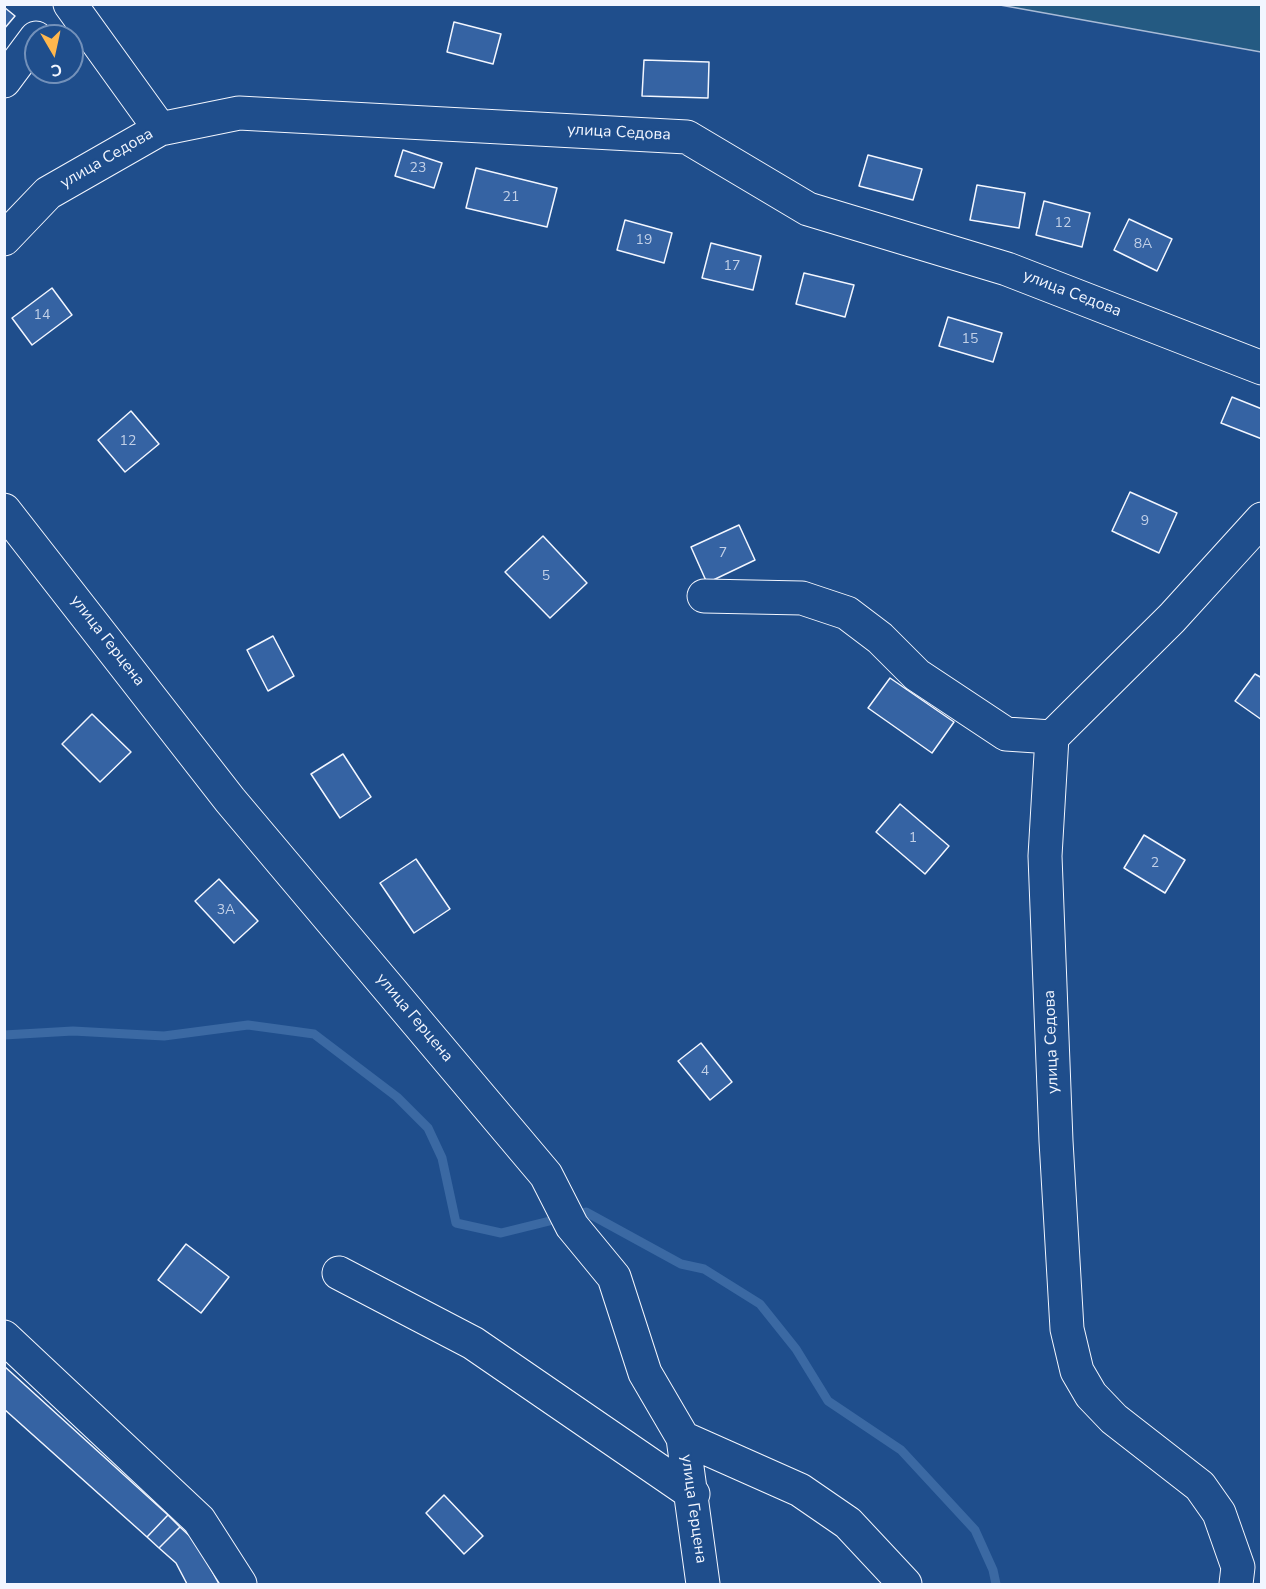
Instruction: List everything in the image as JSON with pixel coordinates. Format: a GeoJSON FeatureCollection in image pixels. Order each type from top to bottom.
{"type":"FeatureCollection","features":[{"type":"Feature","properties":{"kind":"street"},"geometry":{"type":"LineString","coordinates":[[46,24],[55,12],[55,4]]}},
{"type":"Feature","properties":{"kind":"street"},"geometry":{"type":"LineString","coordinates":[[70,4],[160,129]]}},
{"type":"Feature","properties":{"kind":"street"},"geometry":{"type":"LineString","coordinates":[[4,81],[24,54]]}},
{"type":"Feature","properties":{"kind":"street","name":"улица Седова"},"geometry":{"type":"LineString","coordinates":[[4,239],[48,193],[160,129],[239,113],[687,136],[808,209],[1007,269],[1262,368]]}},
{"type":"Feature","properties":{"kind":"street","name":"улица Герцена"},"geometry":{"type":"LineString","coordinates":[[4,510],[230,800],[546,1175],[567,1216],[614,1277],[645,1373],[683,1438],[693,1494],[696,1580]]}},
{"type":"Feature","properties":{"kind":"street"},"geometry":{"type":"LineString","coordinates":[[704,596],[802,598],[848,613],[879,638],[917,675],[1006,734],[1052,737],[1172,618],[1262,519]]}},
{"type":"Feature","properties":{"kind":"street","name":"улица Седова"},"geometry":{"type":"LineString","coordinates":[[1052,737],[1045,856],[1056,1141],[1067,1329],[1077,1371],[1091,1395],[1114,1419],[1200,1486],[1219,1513],[1238,1567],[1236,1584]]}},
{"type":"Feature","properties":{"kind":"street"},"geometry":{"type":"LineString","coordinates":[[339,1273],[473,1343],[693,1494]]}},
{"type":"Feature","properties":{"kind":"street"},"geometry":{"type":"LineString","coordinates":[[4,1337],[199,1520],[240,1584]]}},
{"type":"Feature","properties":{"kind":"street"},"geometry":{"type":"LineString","coordinates":[[683,1438],[800,1490],[848,1523],[905,1584]]}},
{"type":"Feature","properties":{"kind":"street"},"geometry":{"type":"LineString","coordinates":[[1258,1584],[1262,1581]]}},
{"type":"Feature","properties":{"kind":"shaded area"},"geometry":{"type":"Polygon","coordinates":[[[1000,5],[1261,5],[1261,52],[1000,5]]]}},
{"type":"Feature","properties":{"kind":"building"},"geometry":{"type":"Polygon","coordinates":[[[4,7],[15,16],[4,29],[4,7]]]}},
{"type":"Feature","properties":{"kind":"building"},"geometry":{"type":"Polygon","coordinates":[[[454,22],[501,34],[493,64],[447,52],[454,22]]]}},
{"type":"Feature","properties":{"kind":"building"},"geometry":{"type":"Polygon","coordinates":[[[644,60],[709,62],[708,98],[642,96],[644,60]]]}},
{"type":"Feature","properties":{"kind":"building"},"geometry":{"type":"Polygon","coordinates":[[[403,150],[442,163],[434,188],[395,176],[403,150]]]}},
{"type":"Feature","properties":{"kind":"building"},"geometry":{"type":"Polygon","coordinates":[[[868,155],[922,169],[913,200],[859,186],[868,155]]]}},
{"type":"Feature","properties":{"kind":"building"},"geometry":{"type":"Polygon","coordinates":[[[476,168],[557,188],[547,227],[466,208],[476,168]]]}},
{"type":"Feature","properties":{"kind":"building"},"geometry":{"type":"Polygon","coordinates":[[[977,185],[1025,193],[1019,228],[970,220],[977,185]]]}},
{"type":"Feature","properties":{"kind":"building"},"geometry":{"type":"Polygon","coordinates":[[[1044,201],[1090,213],[1082,247],[1036,235],[1044,201]]]}},
{"type":"Feature","properties":{"kind":"building"},"geometry":{"type":"Polygon","coordinates":[[[1129,219],[1172,239],[1157,271],[1114,250],[1129,219]]]}},
{"type":"Feature","properties":{"kind":"building"},"geometry":{"type":"Polygon","coordinates":[[[625,220],[672,233],[664,263],[617,250],[625,220]]]}},
{"type":"Feature","properties":{"kind":"building"},"geometry":{"type":"Polygon","coordinates":[[[711,243],[761,256],[753,290],[702,278],[711,243]]]}},
{"type":"Feature","properties":{"kind":"building"},"geometry":{"type":"Polygon","coordinates":[[[804,273],[854,285],[845,317],[796,304],[804,273]]]}},
{"type":"Feature","properties":{"kind":"building"},"geometry":{"type":"Polygon","coordinates":[[[52,288],[72,315],[32,345],[12,318],[52,288]]]}},
{"type":"Feature","properties":{"kind":"building"},"geometry":{"type":"Polygon","coordinates":[[[948,317],[1002,333],[993,362],[939,346],[948,317]]]}},
{"type":"Feature","properties":{"kind":"building"},"geometry":{"type":"Polygon","coordinates":[[[1232,397],[1262,409],[1262,439],[1221,423],[1232,397]]]}},
{"type":"Feature","properties":{"kind":"building"},"geometry":{"type":"Polygon","coordinates":[[[131,411],[159,444],[125,472],[98,440],[131,411]]]}},
{"type":"Feature","properties":{"kind":"building"},"geometry":{"type":"Polygon","coordinates":[[[1130,492],[1177,513],[1159,553],[1112,531],[1130,492]]]}},
{"type":"Feature","properties":{"kind":"building"},"geometry":{"type":"Polygon","coordinates":[[[739,525],[755,560],[707,583],[691,547],[739,525]]]}},
{"type":"Feature","properties":{"kind":"building"},"geometry":{"type":"Polygon","coordinates":[[[543,536],[587,583],[550,618],[505,572],[543,536]]]}},
{"type":"Feature","properties":{"kind":"building"},"geometry":{"type":"Polygon","coordinates":[[[273,636],[294,676],[268,691],[247,650],[273,636]]]}},
{"type":"Feature","properties":{"kind":"building"},"geometry":{"type":"Polygon","coordinates":[[[1255,674],[1262,678],[1262,720],[1235,701],[1255,674]]]}},
{"type":"Feature","properties":{"kind":"building"},"geometry":{"type":"Polygon","coordinates":[[[890,678],[954,722],[932,753],[868,708],[890,678]]]}},
{"type":"Feature","properties":{"kind":"building"},"geometry":{"type":"Polygon","coordinates":[[[92,714],[131,752],[100,782],[62,744],[92,714]]]}},
{"type":"Feature","properties":{"kind":"building"},"geometry":{"type":"Polygon","coordinates":[[[343,754],[371,797],[340,818],[311,774],[343,754]]]}},
{"type":"Feature","properties":{"kind":"building"},"geometry":{"type":"Polygon","coordinates":[[[900,804],[949,846],[925,874],[876,832],[900,804]]]}},
{"type":"Feature","properties":{"kind":"building"},"geometry":{"type":"Polygon","coordinates":[[[1144,835],[1185,860],[1165,893],[1124,868],[1144,835]]]}},
{"type":"Feature","properties":{"kind":"building"},"geometry":{"type":"Polygon","coordinates":[[[416,859],[450,909],[414,933],[380,883],[416,859]]]}},
{"type":"Feature","properties":{"kind":"building"},"geometry":{"type":"Polygon","coordinates":[[[219,879],[258,921],[234,943],[195,901],[219,879]]]}},
{"type":"Feature","properties":{"kind":"building"},"geometry":{"type":"Polygon","coordinates":[[[701,1043],[732,1082],[710,1100],[678,1061],[701,1043]]]}},
{"type":"Feature","properties":{"kind":"building"},"geometry":{"type":"Polygon","coordinates":[[[186,1244],[229,1277],[201,1313],[158,1280],[186,1244]]]}},
{"type":"Feature","properties":{"kind":"building"},"geometry":{"type":"Polygon","coordinates":[[[4,1366],[168,1515],[147,1537],[4,1409],[4,1366]]]}},
{"type":"Feature","properties":{"kind":"building"},"geometry":{"type":"Polygon","coordinates":[[[444,1495],[483,1536],[464,1554],[426,1513],[444,1495]]]}},
{"type":"Feature","properties":{"kind":"building"},"geometry":{"type":"Polygon","coordinates":[[[168,1515],[180,1527],[159,1548],[147,1537],[168,1515]]]}},
{"type":"Feature","properties":{"kind":"building"},"geometry":{"type":"Polygon","coordinates":[[[180,1527],[196,1542],[219,1584],[187,1584],[176,1563],[159,1548],[180,1527]]]}},
{"type":"Feature","properties":{"kind":"waterway"},"geometry":{"type":"LineString","coordinates":[[4,1035],[73,1031],[164,1036],[248,1025],[314,1034],[397,1097],[428,1128],[442,1158],[456,1223],[501,1233],[586,1212],[681,1264],[704,1269],[760,1304],[796,1349],[828,1401],[901,1450],[975,1530],[993,1570],[996,1584]]}}]}
